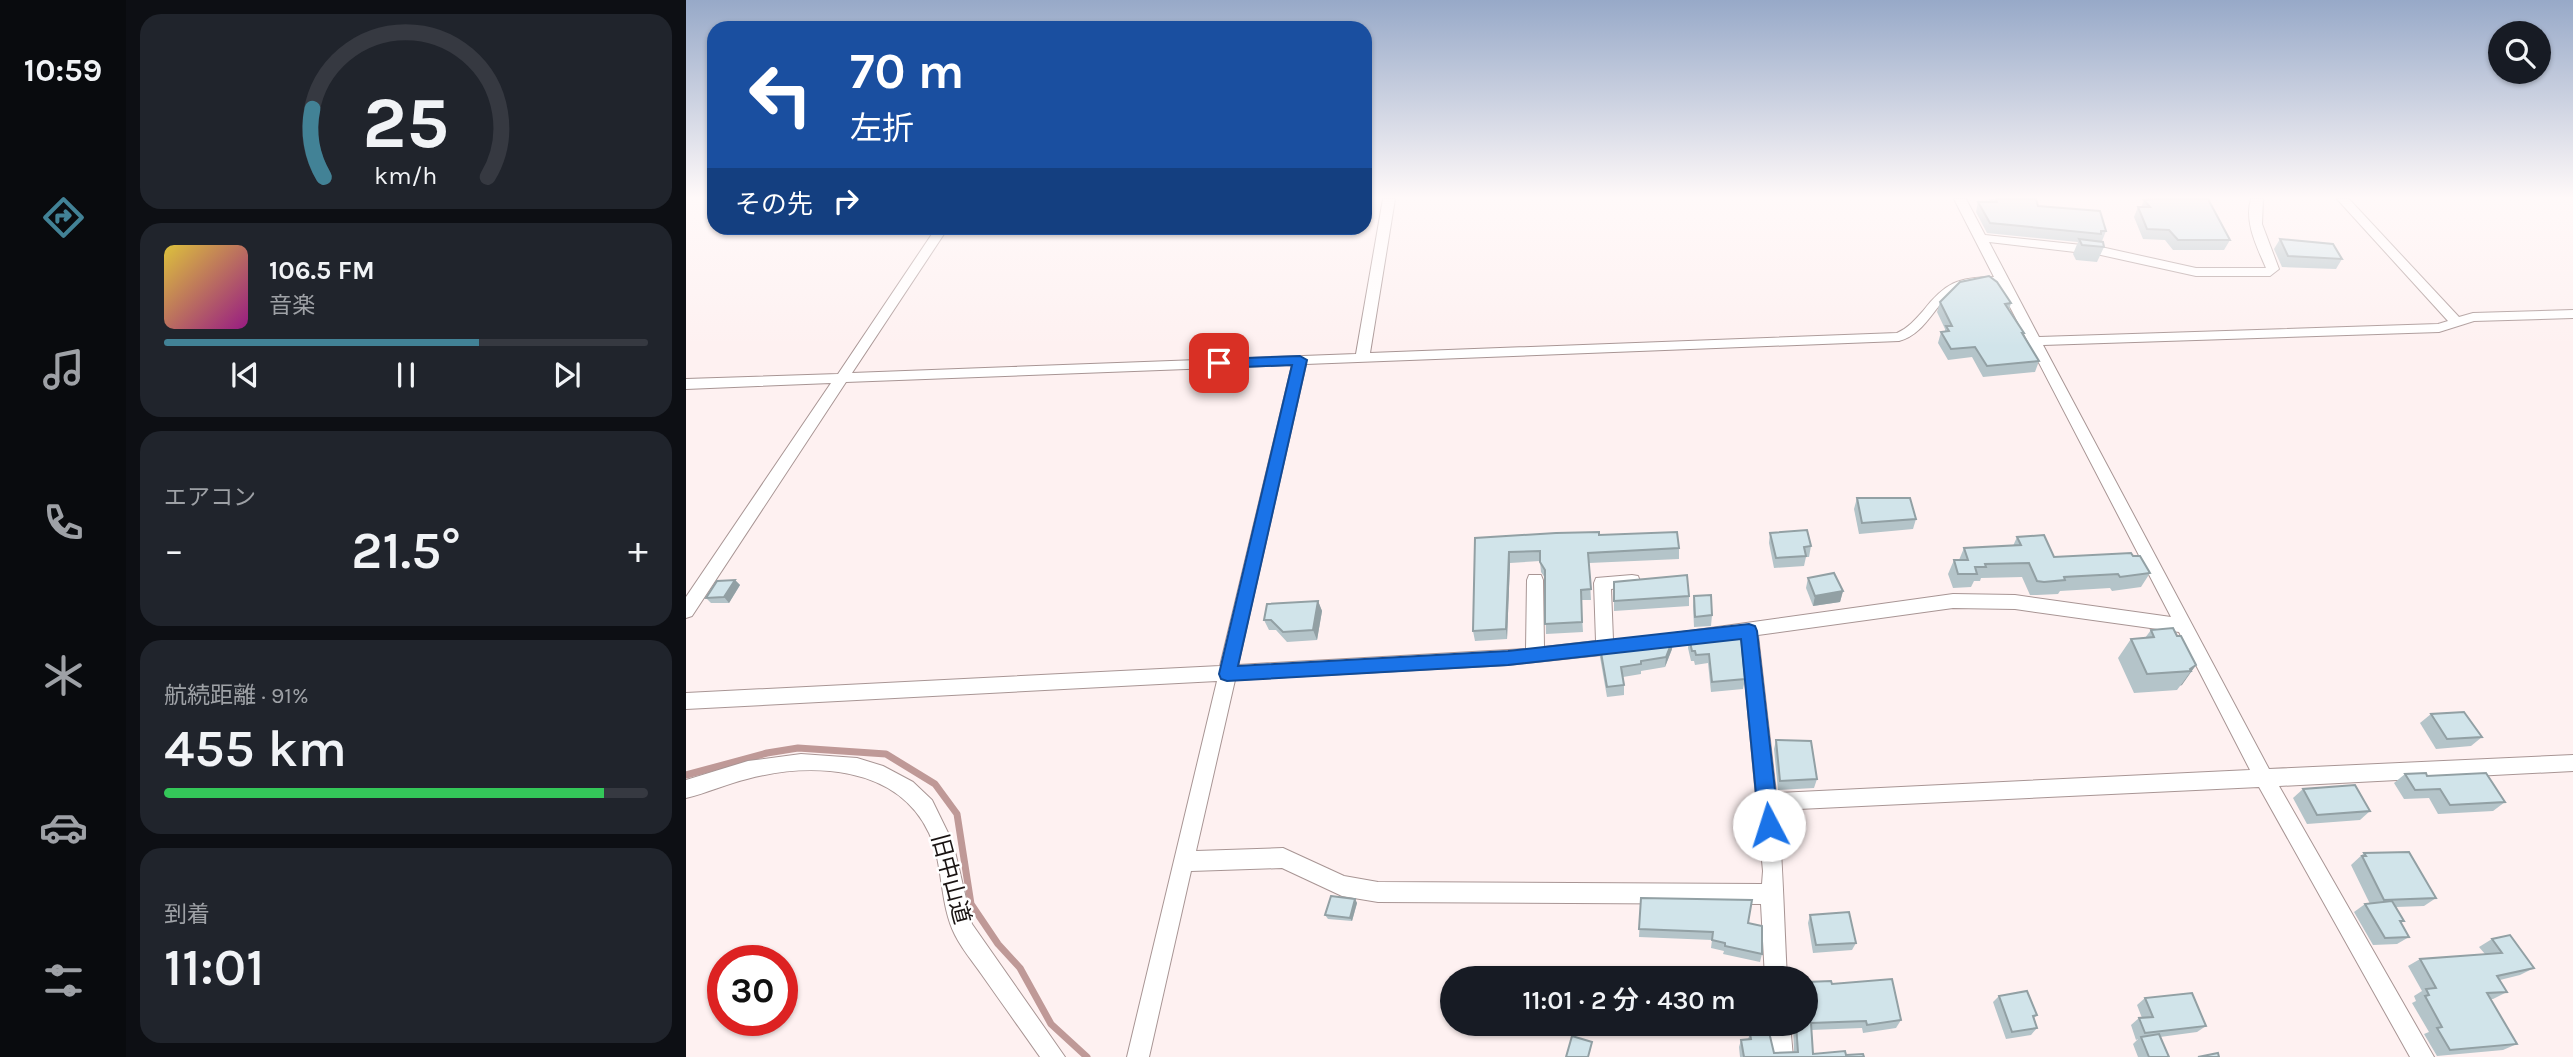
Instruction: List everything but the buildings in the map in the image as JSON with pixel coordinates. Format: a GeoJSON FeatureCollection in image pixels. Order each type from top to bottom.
{"type":"FeatureCollection","features":[{"type":"Feature","properties":{"kind":"street"},"geometry":{"type":"LineString","coordinates":[[686,611],[928,248]]}},
{"type":"Feature","properties":{"kind":"street"},"geometry":{"type":"LineString","coordinates":[[1362,358],[1381,248]]}},
{"type":"Feature","properties":{"kind":"street"},"geometry":{"type":"LineString","coordinates":[[1985,248],[2264,778],[2423,1057]]}},
{"type":"Feature","properties":{"kind":"street"},"geometry":{"type":"LineString","coordinates":[[2080,248],[2196,272],[2270,272],[2273,269],[2265,248]]}},
{"type":"Feature","properties":{"kind":"street"},"geometry":{"type":"LineString","coordinates":[[2388,248],[2456,322]]}},
{"type":"Feature","properties":{"kind":"street"},"geometry":{"type":"LineString","coordinates":[[686,384],[1899,337],[1908,333],[1942,296],[1957,285],[2001,280]]}},
{"type":"Feature","properties":{"kind":"street"},"geometry":{"type":"LineString","coordinates":[[2034,341],[2439,328],[2473,317],[2573,314]]}},
{"type":"Feature","properties":{"kind":"street"},"geometry":{"type":"LineString","coordinates":[[1138,1057],[1300,360]]}},
{"type":"Feature","properties":{"kind":"street"},"geometry":{"type":"LineString","coordinates":[[1535,580],[1535,654]]}},
{"type":"Feature","properties":{"kind":"street"},"geometry":{"type":"LineString","coordinates":[[1605,648],[1602,583],[1632,581]]}},
{"type":"Feature","properties":{"kind":"street"},"geometry":{"type":"LineString","coordinates":[[686,701],[1508,658],[1749,631],[1914,605],[1964,600],[2015,602],[2183,626]]}},
{"type":"Feature","properties":{"kind":"street"},"geometry":{"type":"LineString","coordinates":[[1749,631],[1773,871],[1771,894],[1775,966]]}},
{"type":"Feature","properties":{"kind":"street","name":"旧中山道"},"geometry":{"type":"LineString","coordinates":[[686,789],[747,771],[799,762],[861,768],[911,789],[923,800],[939,832],[954,907],[962,930],[1054,1057]]}},
{"type":"Feature","properties":{"kind":"street"},"geometry":{"type":"LineString","coordinates":[[1766,802],[2573,763]]}},
{"type":"Feature","properties":{"kind":"street"},"geometry":{"type":"LineString","coordinates":[[1185,862],[1283,858],[1342,886],[1378,892],[1771,894]]}},
{"type":"Feature","properties":{"kind":"street"},"geometry":{"type":"LineString","coordinates":[[1780,1036],[1782,1057]]}},
{"type":"Feature","properties":{"kind":"waterway"},"geometry":{"type":"LineString","coordinates":[[686,775],[767,753],[798,748],[886,754],[935,784],[957,814],[971,904],[998,944],[1020,968],[1051,1024],[1087,1057]]}},
{"type":"Feature","properties":{"kind":"route"},"geometry":{"type":"LineString","coordinates":[[1219,363],[1300,360],[1227,674],[1508,658],[1749,631],[1769,825]]}}]}
